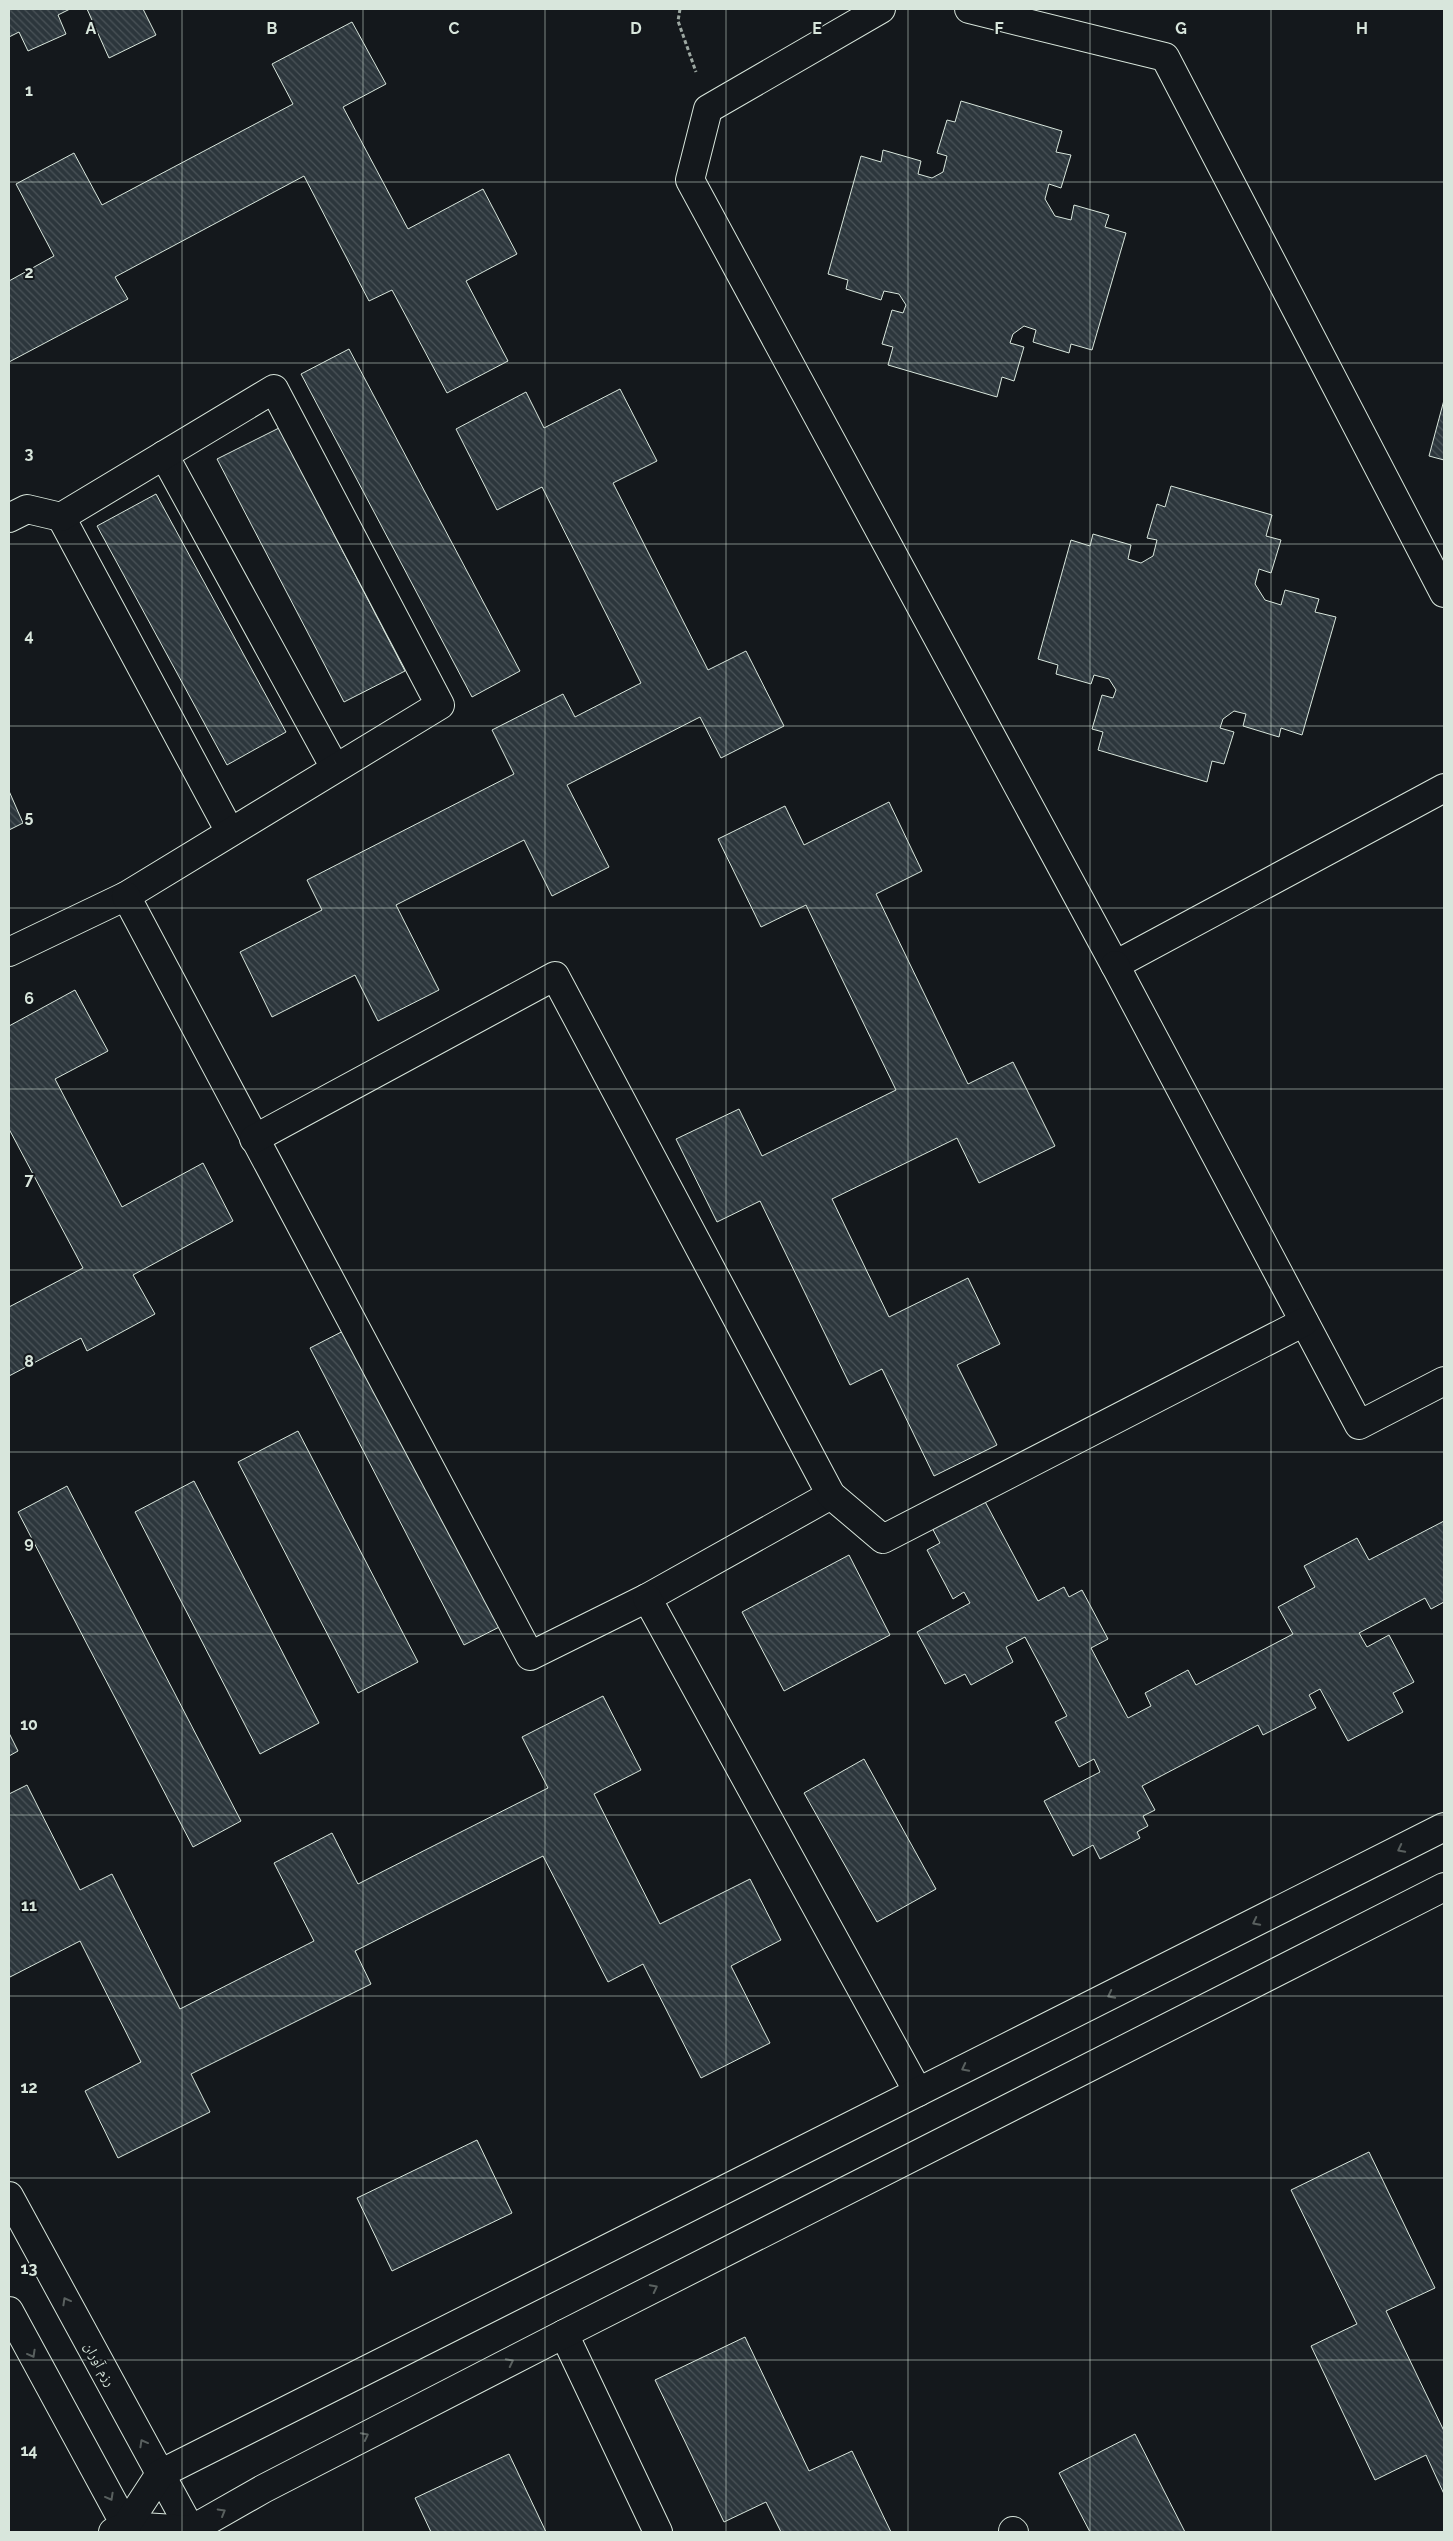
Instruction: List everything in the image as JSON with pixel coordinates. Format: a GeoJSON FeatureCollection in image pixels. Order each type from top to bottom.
{"type":"FeatureCollection","features":[{"type":"Feature","properties":{"kind":"street"},"geometry":{"type":"LineString","coordinates":[[881,9],[708,109],[690,180],[1115,965],[1359,1425],[1444,1381]]}},
{"type":"Feature","properties":{"kind":"street"},"geometry":{"type":"LineString","coordinates":[[968,9],[1166,57],[1444,593]]}},
{"type":"Feature","properties":{"kind":"street"},"geometry":{"type":"LineString","coordinates":[[9,518],[27,509],[61,517],[274,389],[440,705],[126,896],[9,952]]}},
{"type":"Feature","properties":{"kind":"street"},"geometry":{"type":"LineString","coordinates":[[164,456],[335,768]]}},
{"type":"Feature","properties":{"kind":"street"},"geometry":{"type":"LineString","coordinates":[[61,517],[230,832]]}},
{"type":"Feature","properties":{"kind":"street"},"geometry":{"type":"LineString","coordinates":[[1115,965],[1444,788]]}},
{"type":"Feature","properties":{"kind":"street"},"geometry":{"type":"LineString","coordinates":[[126,896],[530,1656],[647,1598],[831,1495]]}},
{"type":"Feature","properties":{"kind":"street"},"geometry":{"type":"LineString","coordinates":[[254,1139],[555,976],[831,1495],[884,1539],[1304,1322]]}},
{"type":"Feature","properties":{"kind":"street"},"geometry":{"type":"LineString","coordinates":[[647,1598],[918,2092]]}},
{"type":"Feature","properties":{"kind":"street"},"geometry":{"type":"LineString","coordinates":[[123,2530],[160,2474],[1444,1827]]}},
{"type":"Feature","properties":{"kind":"street"},"geometry":{"type":"LineString","coordinates":[[123,2530],[191,2531],[263,2489],[564,2334],[1444,1887]]}},
{"type":"Feature","properties":{"kind":"street","name":"رزم آوران"},"geometry":{"type":"LineString","coordinates":[[9,2196],[191,2531]]}},
{"type":"Feature","properties":{"kind":"street"},"geometry":{"type":"LineString","coordinates":[[9,2311],[123,2530]]}},
{"type":"Feature","properties":{"kind":"street"},"geometry":{"type":"LineString","coordinates":[[564,2334],[658,2532]]}},
{"type":"Feature","properties":{"kind":"path"},"geometry":{"type":"LineString","coordinates":[[680,9],[678,21],[708,109]]}},
{"type":"Feature","properties":{"kind":"building"},"geometry":{"type":"Polygon","coordinates":[[[9,9],[70,9],[58,15],[66,34],[28,51],[19,32],[9,37],[9,9]]]}},
{"type":"Feature","properties":{"kind":"building"},"geometry":{"type":"Polygon","coordinates":[[[87,9],[143,9],[156,35],[109,58],[87,9]]]}},
{"type":"Feature","properties":{"kind":"building"},"geometry":{"type":"Polygon","coordinates":[[[352,22],[386,84],[343,107],[408,229],[483,189],[517,254],[466,281],[508,361],[447,393],[392,290],[369,301],[304,176],[115,277],[128,299],[9,362],[9,281],[54,256],[16,184],[74,153],[102,205],[293,104],[272,64],[352,22]]]}},
{"type":"Feature","properties":{"kind":"building"},"geometry":{"type":"Polygon","coordinates":[[[961,101],[1062,131],[1056,152],[1071,155],[1061,188],[1049,184],[1045,199],[1055,216],[1071,220],[1074,205],[1109,215],[1105,227],[1126,233],[1092,350],[1071,344],[1069,353],[1033,342],[1036,330],[1024,326],[1013,334],[1010,343],[1024,347],[1014,381],[1002,377],[997,397],[888,365],[893,347],[882,344],[892,310],[903,313],[906,305],[899,294],[884,291],[881,300],[846,289],[848,280],[828,274],[861,156],[881,162],[883,150],[921,161],[918,174],[932,178],[943,172],[947,156],[937,153],[947,120],[955,122],[961,101]]]}},
{"type":"Feature","properties":{"kind":"building"},"geometry":{"type":"Polygon","coordinates":[[[349,349],[520,671],[472,697],[301,374],[349,349]]]}},
{"type":"Feature","properties":{"kind":"building"},"geometry":{"type":"Polygon","coordinates":[[[620,389],[657,461],[613,483],[708,670],[746,651],[784,726],[721,758],[700,717],[567,785],[609,867],[552,896],[524,840],[396,905],[439,990],[378,1021],[355,975],[272,1017],[240,952],[322,910],[307,880],[514,774],[492,730],[563,694],[575,717],[641,683],[542,487],[497,510],[456,429],[526,392],[544,428],[620,389]]]}},
{"type":"Feature","properties":{"kind":"building"},"geometry":{"type":"Polygon","coordinates":[[[1444,400],[1444,460],[1429,456],[1444,400]]]}},
{"type":"Feature","properties":{"kind":"building"},"geometry":{"type":"Polygon","coordinates":[[[279,428],[405,671],[344,702],[217,459],[279,428]]]}},
{"type":"Feature","properties":{"kind":"building"},"geometry":{"type":"Polygon","coordinates":[[[1171,486],[1272,515],[1266,536],[1281,540],[1271,573],[1259,569],[1255,584],[1265,600],[1281,605],[1285,590],[1319,599],[1315,612],[1336,617],[1302,735],[1281,728],[1279,737],[1243,726],[1246,714],[1234,711],[1223,719],[1220,728],[1234,732],[1224,764],[1212,761],[1207,782],[1098,750],[1103,732],[1092,729],[1102,695],[1113,698],[1116,690],[1109,679],[1094,675],[1091,684],[1056,674],[1058,665],[1038,659],[1071,540],[1090,546],[1093,534],[1131,545],[1128,559],[1141,563],[1153,556],[1157,540],[1147,538],[1157,504],[1165,507],[1171,486]]]}},
{"type":"Feature","properties":{"kind":"building"},"geometry":{"type":"Polygon","coordinates":[[[156,494],[286,732],[227,765],[97,526],[156,494]]]}},
{"type":"Feature","properties":{"kind":"building"},"geometry":{"type":"Polygon","coordinates":[[[9,791],[23,823],[9,830],[9,791]]]}},
{"type":"Feature","properties":{"kind":"building"},"geometry":{"type":"Polygon","coordinates":[[[889,802],[922,871],[876,894],[968,1084],[1013,1062],[1055,1146],[979,1183],[957,1138],[832,1199],[889,1317],[968,1278],[1000,1344],[957,1365],[997,1445],[934,1476],[882,1369],[850,1385],[760,1201],[717,1222],[676,1139],[739,1109],[762,1156],[896,1090],[806,905],[761,927],[718,839],[785,806],[804,845],[889,802]]]}},
{"type":"Feature","properties":{"kind":"building"},"geometry":{"type":"Polygon","coordinates":[[[75,990],[108,1051],[55,1079],[122,1207],[203,1163],[233,1221],[133,1275],[155,1314],[87,1351],[81,1338],[9,1376],[9,1307],[83,1268],[9,1129],[9,1026],[75,990]]]}},
{"type":"Feature","properties":{"kind":"building"},"geometry":{"type":"Polygon","coordinates":[[[357,1324],[511,1621],[464,1645],[310,1348],[357,1324]]]}},
{"type":"Feature","properties":{"kind":"building"},"geometry":{"type":"Polygon","coordinates":[[[298,1431],[418,1662],[358,1693],[238,1462],[298,1431]]]}},
{"type":"Feature","properties":{"kind":"building"},"geometry":{"type":"Polygon","coordinates":[[[194,1481],[319,1723],[260,1754],[135,1512],[194,1481]]]}},
{"type":"Feature","properties":{"kind":"building"},"geometry":{"type":"Polygon","coordinates":[[[67,1486],[241,1821],[193,1847],[18,1512],[67,1486]]]}},
{"type":"Feature","properties":{"kind":"building"},"geometry":{"type":"Polygon","coordinates":[[[981,1494],[1038,1601],[1064,1587],[1069,1597],[1082,1590],[1108,1639],[1091,1648],[1128,1718],[1151,1706],[1145,1693],[1188,1670],[1196,1685],[1293,1634],[1278,1607],[1315,1587],[1304,1566],[1357,1538],[1369,1560],[1444,1521],[1444,1602],[1431,1609],[1425,1598],[1359,1633],[1367,1647],[1389,1635],[1414,1682],[1393,1693],[1403,1712],[1348,1741],[1320,1689],[1309,1695],[1316,1708],[1263,1735],[1258,1725],[1142,1786],[1155,1810],[1143,1816],[1148,1826],[1137,1832],[1140,1838],[1100,1859],[1093,1845],[1073,1856],[1044,1801],[1100,1772],[1094,1759],[1079,1767],[1055,1722],[1067,1716],[1025,1637],[1006,1647],[1013,1662],[971,1685],[965,1674],[945,1684],[917,1632],[970,1603],[964,1592],[953,1599],[927,1550],[940,1543],[929,1522],[981,1494]]]}},
{"type":"Feature","properties":{"kind":"building"},"geometry":{"type":"Polygon","coordinates":[[[849,1555],[890,1635],[784,1691],[742,1612],[849,1555]]]}},
{"type":"Feature","properties":{"kind":"building"},"geometry":{"type":"Polygon","coordinates":[[[603,1696],[641,1770],[594,1794],[660,1924],[750,1879],[781,1940],[731,1966],[770,2043],[701,2078],[643,1964],[608,1982],[543,1856],[355,1951],[371,1984],[191,2074],[210,2112],[118,2158],[85,2091],[141,2062],[80,1941],[10,1977],[9,1975],[9,1794],[27,1785],[80,1890],[112,1874],[180,2009],[314,1941],[274,1863],[332,1833],[358,1884],[548,1788],[522,1737],[603,1696]]]}},
{"type":"Feature","properties":{"kind":"building"},"geometry":{"type":"Polygon","coordinates":[[[9,1733],[18,1751],[9,1756],[9,1733]]]}},
{"type":"Feature","properties":{"kind":"building"},"geometry":{"type":"Polygon","coordinates":[[[864,1759],[936,1889],[877,1922],[804,1793],[864,1759]]]}},
{"type":"Feature","properties":{"kind":"building"},"geometry":{"type":"Polygon","coordinates":[[[477,2140],[512,2213],[392,2271],[357,2198],[477,2140]]]}},
{"type":"Feature","properties":{"kind":"building"},"geometry":{"type":"Polygon","coordinates":[[[1369,2152],[1435,2288],[1386,2311],[1444,2431],[1444,2494],[1426,2455],[1375,2480],[1311,2346],[1357,2324],[1291,2190],[1369,2152]]]}},
{"type":"Feature","properties":{"kind":"building"},"geometry":{"type":"Polygon","coordinates":[[[745,2337],[809,2471],[852,2451],[891,2532],[781,2532],[766,2502],[724,2522],[655,2380],[745,2337]]]}},
{"type":"Feature","properties":{"kind":"building"},"geometry":{"type":"Polygon","coordinates":[[[1135,2434],[1185,2532],[1090,2532],[1059,2473],[1135,2434]]]}},
{"type":"Feature","properties":{"kind":"building"},"geometry":{"type":"Polygon","coordinates":[[[509,2454],[546,2532],[431,2532],[415,2498],[509,2454]]]}}]}
